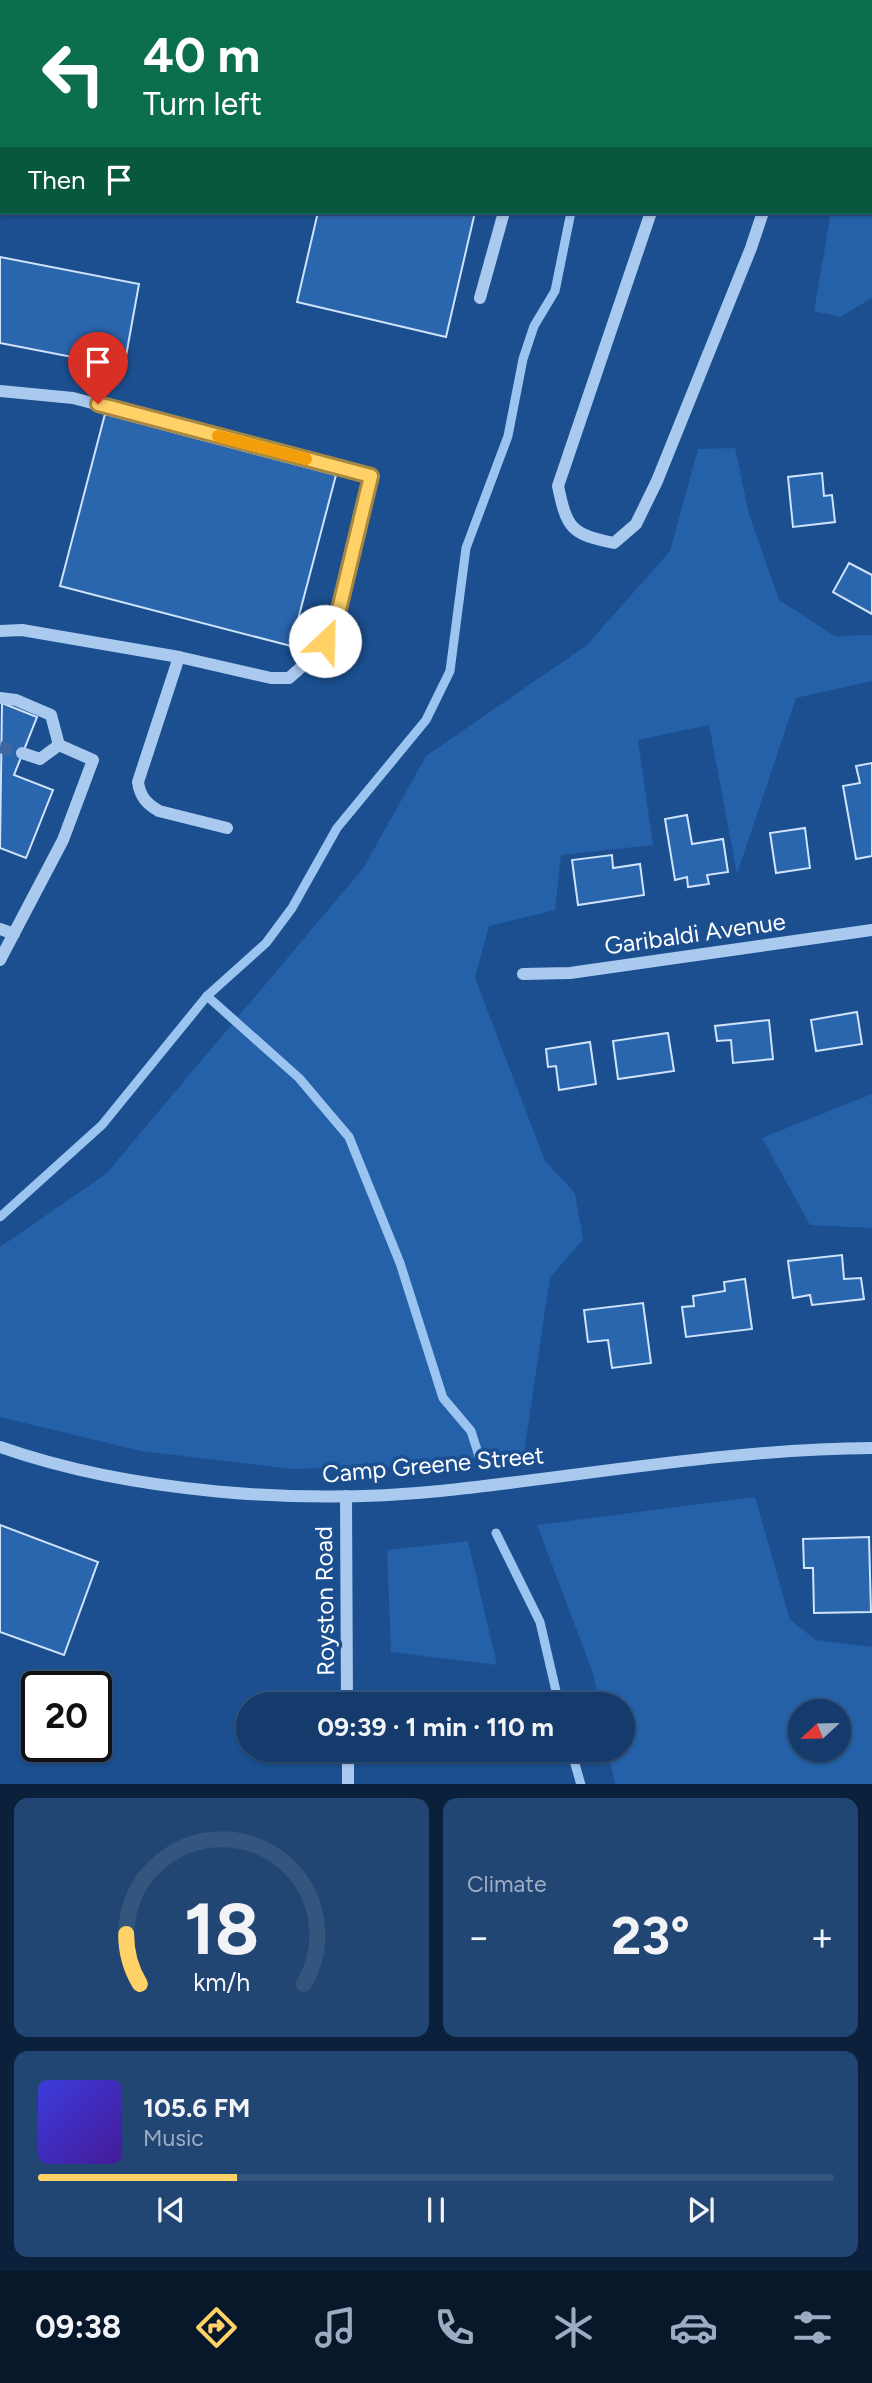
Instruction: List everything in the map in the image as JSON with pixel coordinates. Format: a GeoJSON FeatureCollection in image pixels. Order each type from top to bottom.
{"type":"FeatureCollection","features":[{"type":"Feature","properties":{"kind":"street"},"geometry":{"type":"LineString","coordinates":[[480,298],[503,214]]}},
{"type":"Feature","properties":{"kind":"street"},"geometry":{"type":"LineString","coordinates":[[650,214],[558,485],[564,517],[584,537],[614,543],[636,524],[657,481],[762,214]]}},
{"type":"Feature","properties":{"kind":"street"},"geometry":{"type":"LineString","coordinates":[[0,391],[73,398],[371,476],[335,626],[315,655],[289,678],[271,678],[179,657],[22,630],[0,631]]}},
{"type":"Feature","properties":{"kind":"street"},"geometry":{"type":"LineString","coordinates":[[179,657],[138,782],[139,793],[149,805],[159,811],[227,828]]}},
{"type":"Feature","properties":{"kind":"street"},"geometry":{"type":"LineString","coordinates":[[0,698],[16,700],[51,715],[59,745]]}},
{"type":"Feature","properties":{"kind":"street"},"geometry":{"type":"LineString","coordinates":[[22,753],[40,759],[59,745]]}},
{"type":"Feature","properties":{"kind":"street"},"geometry":{"type":"LineString","coordinates":[[0,960],[63,840],[93,760],[59,745]]}},
{"type":"Feature","properties":{"kind":"street"},"geometry":{"type":"LineString","coordinates":[[0,929],[14,934]]}},
{"type":"Feature","properties":{"kind":"street","name":"Garibaldi Avenue"},"geometry":{"type":"LineString","coordinates":[[523,974],[570,973],[872,930]]}},
{"type":"Feature","properties":{"kind":"street","name":"Camp Greene Street"},"geometry":{"type":"LineString","coordinates":[[0,1447],[71,1468],[164,1485],[278,1495],[346,1496],[438,1491],[717,1457],[872,1448]]}},
{"type":"Feature","properties":{"kind":"street","name":"Royston Road"},"geometry":{"type":"LineString","coordinates":[[346,1496],[347,1692]]}},
{"type":"Feature","properties":{"kind":"street"},"geometry":{"type":"LineString","coordinates":[[348,1762],[348,1784]]}},
{"type":"Feature","properties":{"kind":"shaded area"},"geometry":{"type":"Polygon","coordinates":[[[831,214],[872,214],[872,298],[840,317],[814,311],[831,214]]]}},
{"type":"Feature","properties":{"kind":"shaded area"},"geometry":{"type":"Polygon","coordinates":[[[735,448],[749,514],[779,600],[835,636],[872,635],[872,681],[796,698],[737,874],[709,725],[638,740],[653,845],[561,855],[555,910],[489,926],[475,978],[545,1161],[575,1193],[583,1240],[550,1277],[524,1453],[411,1466],[292,1469],[141,1451],[0,1417],[0,1247],[106,1174],[364,867],[426,756],[587,645],[670,551],[698,449],[735,448]]]}},
{"type":"Feature","properties":{"kind":"shaded area"},"geometry":{"type":"Polygon","coordinates":[[[872,1094],[872,1231],[871,1228],[810,1225],[762,1138],[872,1094]]]}},
{"type":"Feature","properties":{"kind":"shaded area"},"geometry":{"type":"Polygon","coordinates":[[[755,1497],[790,1620],[816,1640],[872,1647],[872,1784],[615,1784],[610,1762],[635,1762],[635,1692],[597,1692],[593,1673],[537,1525],[755,1497]]]}},
{"type":"Feature","properties":{"kind":"shaded area"},"geometry":{"type":"Polygon","coordinates":[[[468,1541],[497,1665],[391,1652],[387,1550],[468,1541]]]}},
{"type":"Feature","properties":{"kind":"building"},"geometry":{"type":"Polygon","coordinates":[[[318,214],[475,214],[446,337],[297,302],[318,214]]]}},
{"type":"Feature","properties":{"kind":"building"},"geometry":{"type":"Polygon","coordinates":[[[0,257],[139,284],[124,367],[0,343],[0,257]]]}},
{"type":"Feature","properties":{"kind":"building"},"geometry":{"type":"Polygon","coordinates":[[[105,414],[336,475],[291,646],[60,586],[105,414]]]}},
{"type":"Feature","properties":{"kind":"building"},"geometry":{"type":"Polygon","coordinates":[[[822,473],[824,496],[832,495],[835,522],[793,527],[788,477],[822,473]]]}},
{"type":"Feature","properties":{"kind":"building"},"geometry":{"type":"Polygon","coordinates":[[[849,563],[872,575],[872,614],[833,592],[849,563]]]}},
{"type":"Feature","properties":{"kind":"building"},"geometry":{"type":"Polygon","coordinates":[[[2,703],[37,717],[14,775],[53,790],[26,858],[0,848],[2,703]]]}},
{"type":"Feature","properties":{"kind":"building"},"geometry":{"type":"Polygon","coordinates":[[[872,763],[872,856],[856,859],[843,786],[860,783],[856,766],[872,763]]]}},
{"type":"Feature","properties":{"kind":"building"},"geometry":{"type":"Polygon","coordinates":[[[687,815],[692,844],[723,839],[728,872],[707,875],[709,884],[688,887],[687,877],[675,880],[665,819],[687,815]]]}},
{"type":"Feature","properties":{"kind":"building"},"geometry":{"type":"Polygon","coordinates":[[[805,828],[810,868],[776,873],[770,833],[805,828]]]}},
{"type":"Feature","properties":{"kind":"building"},"geometry":{"type":"Polygon","coordinates":[[[612,855],[613,868],[640,864],[644,895],[578,905],[572,860],[612,855]]]}},
{"type":"Feature","properties":{"kind":"building"},"geometry":{"type":"Polygon","coordinates":[[[857,1012],[862,1044],[816,1051],[811,1020],[857,1012]]]}},
{"type":"Feature","properties":{"kind":"building"},"geometry":{"type":"Polygon","coordinates":[[[769,1020],[773,1059],[733,1063],[731,1040],[717,1041],[715,1026],[769,1020]]]}},
{"type":"Feature","properties":{"kind":"building"},"geometry":{"type":"Polygon","coordinates":[[[668,1033],[674,1071],[618,1079],[613,1041],[668,1033]]]}},
{"type":"Feature","properties":{"kind":"building"},"geometry":{"type":"Polygon","coordinates":[[[590,1042],[596,1084],[559,1090],[556,1066],[548,1067],[546,1049],[590,1042]]]}},
{"type":"Feature","properties":{"kind":"building"},"geometry":{"type":"Polygon","coordinates":[[[842,1255],[844,1279],[861,1278],[864,1299],[812,1305],[810,1295],[793,1298],[788,1261],[842,1255]]]}},
{"type":"Feature","properties":{"kind":"building"},"geometry":{"type":"Polygon","coordinates":[[[745,1279],[752,1329],[686,1337],[682,1307],[694,1306],[693,1296],[725,1291],[724,1282],[745,1279]]]}},
{"type":"Feature","properties":{"kind":"building"},"geometry":{"type":"Polygon","coordinates":[[[643,1303],[651,1363],[612,1368],[608,1340],[588,1342],[584,1310],[643,1303]]]}},
{"type":"Feature","properties":{"kind":"building"},"geometry":{"type":"Polygon","coordinates":[[[0,1525],[98,1562],[64,1655],[0,1632],[0,1525]]]}},
{"type":"Feature","properties":{"kind":"building"},"geometry":{"type":"Polygon","coordinates":[[[869,1537],[871,1612],[814,1613],[813,1568],[804,1568],[803,1539],[869,1537]]]}},
{"type":"Feature","properties":{"kind":"waterway"},"geometry":{"type":"LineString","coordinates":[[0,1217],[102,1125],[207,996],[266,943],[292,908],[337,828],[426,720],[450,671],[466,548],[508,436],[523,359],[534,326],[555,291],[571,214]]}},
{"type":"Feature","properties":{"kind":"waterway"},"geometry":{"type":"LineString","coordinates":[[207,996],[299,1078],[349,1137],[400,1263],[443,1398],[471,1431],[479,1456]]}},
{"type":"Feature","properties":{"kind":"waterway"},"geometry":{"type":"LineString","coordinates":[[496,1533],[540,1622],[556,1692]]}},
{"type":"Feature","properties":{"kind":"waterway"},"geometry":{"type":"LineString","coordinates":[[574,1762],[581,1784]]}},
{"type":"Feature","properties":{"kind":"tunnel"},"geometry":{"type":"LineString","coordinates":[[0,747],[22,753]]}},
{"type":"Feature","properties":{"kind":"slow traffic"},"geometry":{"type":"LineString","coordinates":[[218,436],[306,459]]}},
{"type":"Feature","properties":{"kind":"route"},"geometry":{"type":"LineString","coordinates":[[98,404],[371,476],[335,626],[325,641]]}}]}
